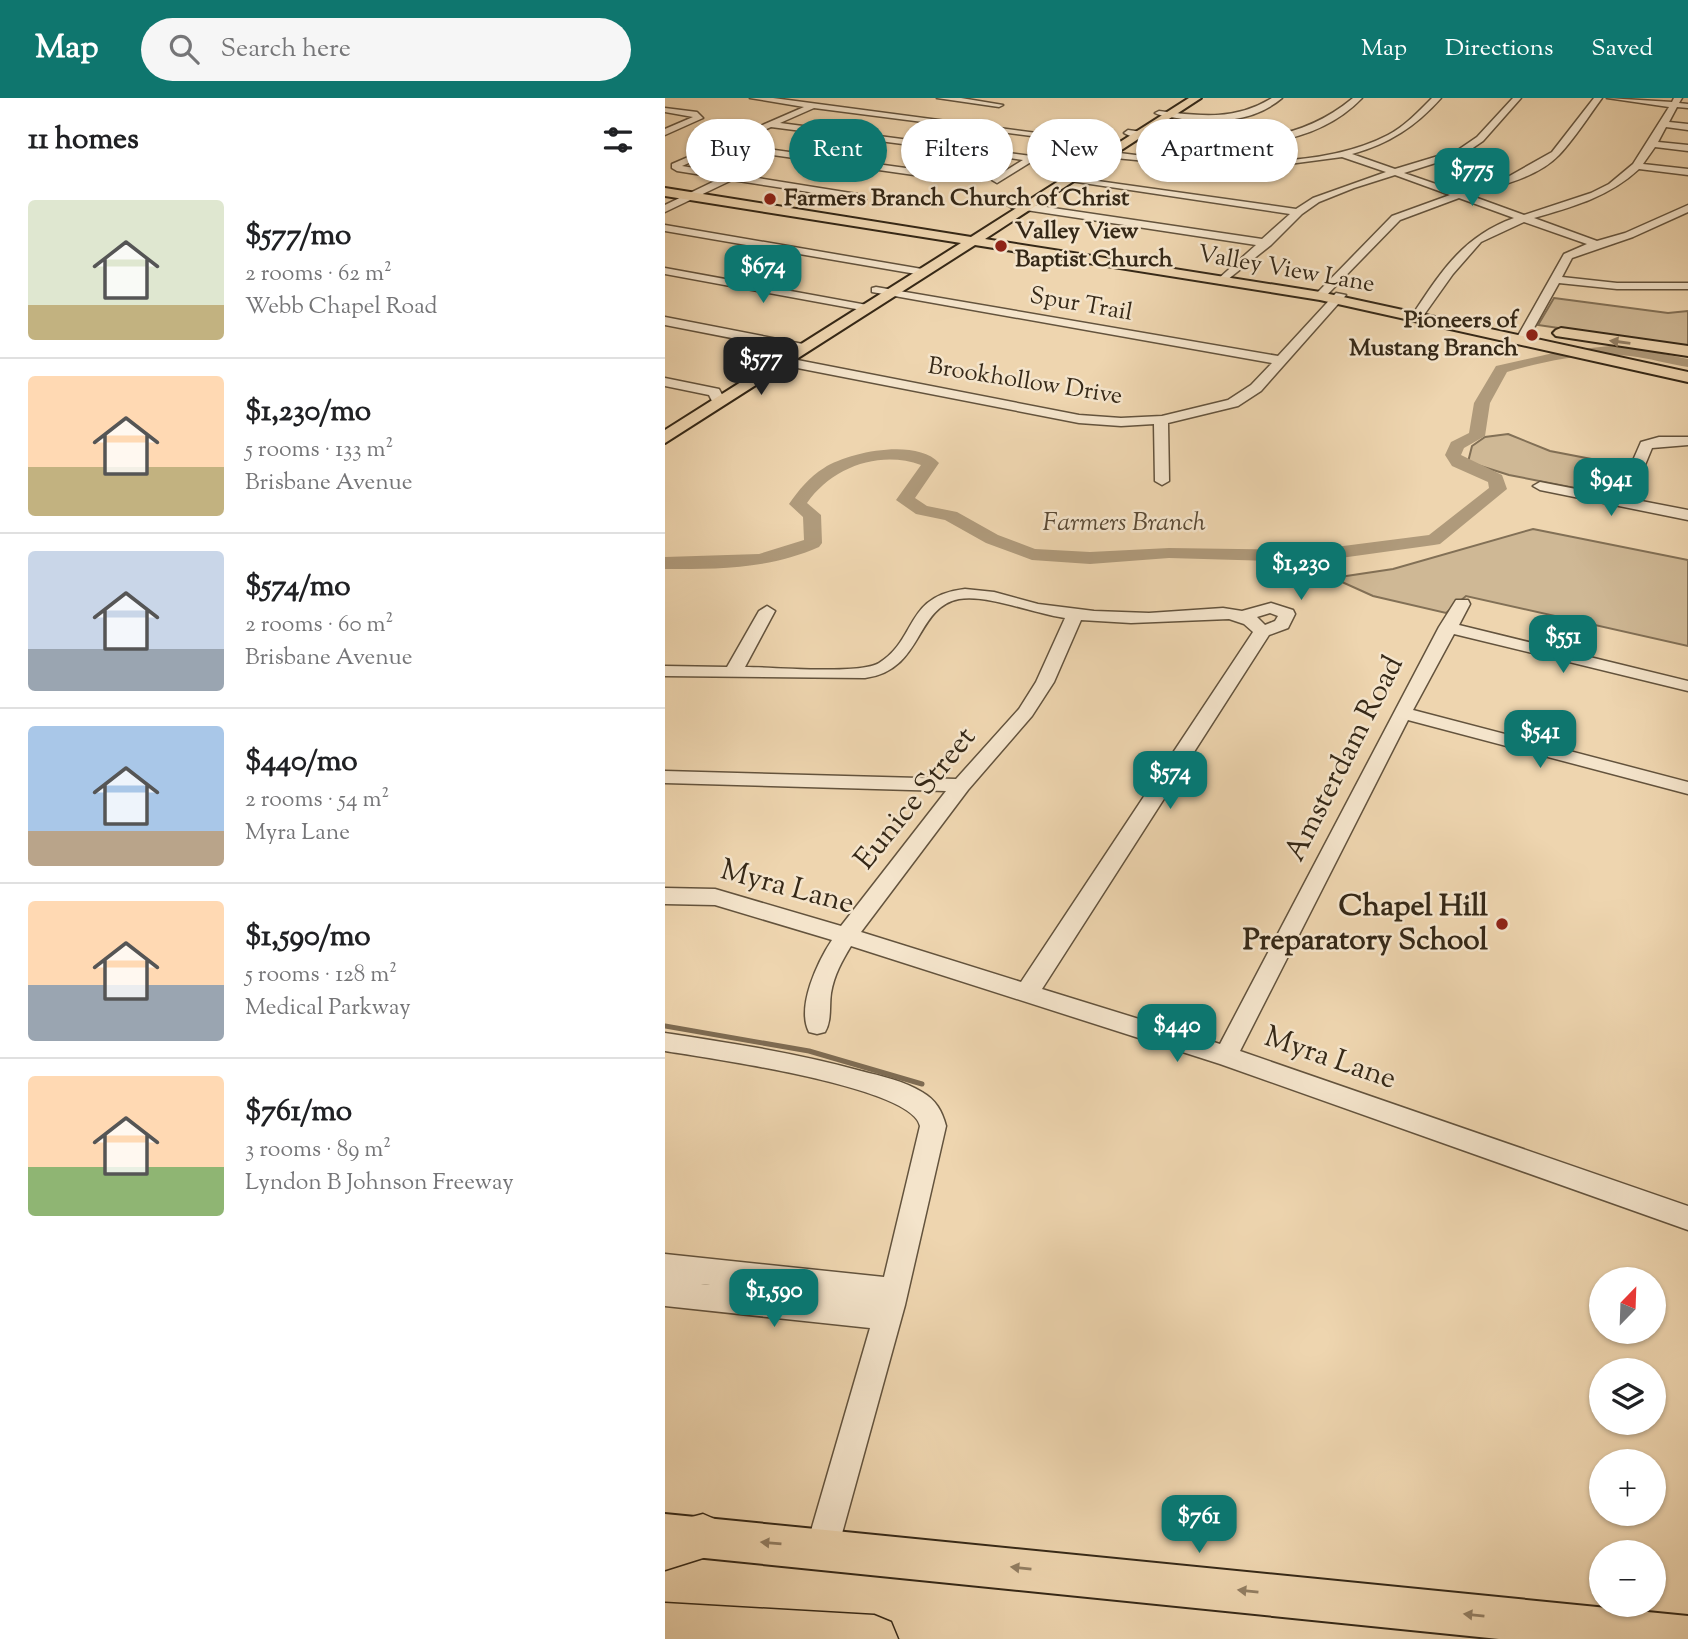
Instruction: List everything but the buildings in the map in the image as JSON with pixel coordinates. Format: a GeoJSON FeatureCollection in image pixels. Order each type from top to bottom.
{"type":"FeatureCollection","features":[{"type":"Feature","properties":{"kind":"highway"},"geometry":{"type":"LineString","coordinates":[[665,1627],[874,1639]]}},
{"type":"Feature","properties":{"kind":"main road"},"geometry":{"type":"LineString","coordinates":[[1122,141],[1173,108],[1196,98]]}},
{"type":"Feature","properties":{"kind":"main road"},"geometry":{"type":"LineString","coordinates":[[665,438],[717,397],[1056,182]]}},
{"type":"Feature","properties":{"kind":"main road","name":"Valley View Lane"},"geometry":{"type":"LineString","coordinates":[[665,190],[1330,296],[1524,334],[1688,351]]}},
{"type":"Feature","properties":{"kind":"main road","name":"Valley View Lane"},"geometry":{"type":"LineString","coordinates":[[1524,334],[1555,348],[1688,377]]}},
{"type":"Feature","properties":{"kind":"main road"},"geometry":{"type":"LineString","coordinates":[[665,425],[782,361],[796,347]]}},
{"type":"Feature","properties":{"kind":"main road"},"geometry":{"type":"LineString","coordinates":[[678,1539],[822,1548],[1688,1637]]}},
{"type":"Feature","properties":{"kind":"street"},"geometry":{"type":"LineString","coordinates":[[754,98],[920,119]]}},
{"type":"Feature","properties":{"kind":"street"},"geometry":{"type":"LineString","coordinates":[[941,98],[1003,103],[972,119]]}},
{"type":"Feature","properties":{"kind":"street"},"geometry":{"type":"LineString","coordinates":[[1173,108],[1208,119],[1242,117],[1258,112],[1278,98]]}},
{"type":"Feature","properties":{"kind":"street"},"geometry":{"type":"LineString","coordinates":[[1133,134],[1215,141],[1270,138],[1322,125],[1358,98]]}},
{"type":"Feature","properties":{"kind":"street"},"geometry":{"type":"LineString","coordinates":[[1122,157],[1256,172],[1343,154],[1394,136],[1437,98]]}},
{"type":"Feature","properties":{"kind":"street"},"geometry":{"type":"LineString","coordinates":[[1225,279],[1298,212],[1340,190],[1450,157],[1473,145],[1517,98]]}},
{"type":"Feature","properties":{"kind":"street","name":"Brookhollow Drive"},"geometry":{"type":"LineString","coordinates":[[782,361],[1079,419],[1121,422],[1162,420],[1201,413],[1233,403],[1256,388],[1389,223],[1411,210],[1509,180],[1543,163],[1560,148],[1598,98]]}},
{"type":"Feature","properties":{"kind":"street"},"geometry":{"type":"LineString","coordinates":[[1611,98],[1676,101],[1688,106]]}},
{"type":"Feature","properties":{"kind":"street"},"geometry":{"type":"LineString","coordinates":[[1419,314],[1476,240],[1486,233],[1578,202],[1602,191],[1636,166],[1676,101]]}},
{"type":"Feature","properties":{"kind":"street"},"geometry":{"type":"LineString","coordinates":[[775,121],[812,106]]}},
{"type":"Feature","properties":{"kind":"street"},"geometry":{"type":"LineString","coordinates":[[665,110],[694,114],[699,118],[665,132]]}},
{"type":"Feature","properties":{"kind":"street"},"geometry":{"type":"LineString","coordinates":[[1663,124],[1688,127]]}},
{"type":"Feature","properties":{"kind":"street"},"geometry":{"type":"LineString","coordinates":[[775,125],[901,142]]}},
{"type":"Feature","properties":{"kind":"street"},"geometry":{"type":"LineString","coordinates":[[1651,144],[1688,148]]}},
{"type":"Feature","properties":{"kind":"street"},"geometry":{"type":"LineString","coordinates":[[775,153],[901,170]]}},
{"type":"Feature","properties":{"kind":"street"},"geometry":{"type":"LineString","coordinates":[[1343,154],[1597,244]]}},
{"type":"Feature","properties":{"kind":"street"},"geometry":{"type":"LineString","coordinates":[[686,161],[675,166],[686,170]]}},
{"type":"Feature","properties":{"kind":"street"},"geometry":{"type":"LineString","coordinates":[[1636,166],[1688,172]]}},
{"type":"Feature","properties":{"kind":"street"},"geometry":{"type":"LineString","coordinates":[[665,206],[716,182]]}},
{"type":"Feature","properties":{"kind":"street"},"geometry":{"type":"LineString","coordinates":[[760,182],[857,197],[861,200]]}},
{"type":"Feature","properties":{"kind":"street"},"geometry":{"type":"LineString","coordinates":[[1083,182],[1298,212]]}},
{"type":"Feature","properties":{"kind":"street"},"geometry":{"type":"LineString","coordinates":[[1017,206],[1267,243]]}},
{"type":"Feature","properties":{"kind":"street"},"geometry":{"type":"LineString","coordinates":[[1524,334],[1568,256],[1629,235],[1688,208]]}},
{"type":"Feature","properties":{"kind":"street"},"geometry":{"type":"LineString","coordinates":[[665,228],[915,270]]}},
{"type":"Feature","properties":{"kind":"street"},"geometry":{"type":"LineString","coordinates":[[665,271],[860,306]]}},
{"type":"Feature","properties":{"kind":"street"},"geometry":{"type":"LineString","coordinates":[[1555,279],[1618,286],[1688,286]]}},
{"type":"Feature","properties":{"kind":"street","name":"Spur Trail"},"geometry":{"type":"LineString","coordinates":[[883,292],[1279,360]]}},
{"type":"Feature","properties":{"kind":"street"},"geometry":{"type":"LineString","coordinates":[[665,321],[796,347]]}},
{"type":"Feature","properties":{"kind":"street"},"geometry":{"type":"LineString","coordinates":[[665,382],[717,397]]}},
{"type":"Feature","properties":{"kind":"street"},"geometry":{"type":"LineString","coordinates":[[1162,420],[1159,428],[1162,481]]}},
{"type":"Feature","properties":{"kind":"street"},"geometry":{"type":"LineString","coordinates":[[1622,502],[1646,445],[1659,441],[1688,441]]}},
{"type":"Feature","properties":{"kind":"street"},"geometry":{"type":"LineString","coordinates":[[1540,486],[1688,515]]}},
{"type":"Feature","properties":{"kind":"street"},"geometry":{"type":"LineString","coordinates":[[665,671],[871,672],[887,666],[895,657],[926,610],[937,601],[952,596],[989,596],[1035,608],[1110,619],[1223,613],[1254,624],[1026,994]]}},
{"type":"Feature","properties":{"kind":"street","name":"Amsterdam Road"},"geometry":{"type":"LineString","coordinates":[[1226,1056],[1402,713],[1462,604]]}},
{"type":"Feature","properties":{"kind":"street"},"geometry":{"type":"LineString","coordinates":[[733,672],[767,611]]}},
{"type":"Feature","properties":{"kind":"street","name":"Eunice Street"},"geometry":{"type":"LineString","coordinates":[[817,1025],[820,991],[828,964],[846,936],[961,786],[1026,712],[1045,682],[1075,614]]}},
{"type":"Feature","properties":{"kind":"street"},"geometry":{"type":"LineString","coordinates":[[1447,627],[1688,686]]}},
{"type":"Feature","properties":{"kind":"street"},"geometry":{"type":"LineString","coordinates":[[1402,713],[1688,788]]}},
{"type":"Feature","properties":{"kind":"street"},"geometry":{"type":"LineString","coordinates":[[665,777],[961,786]]}},
{"type":"Feature","properties":{"kind":"street","name":"Myra Lane"},"geometry":{"type":"LineString","coordinates":[[665,896],[715,897],[742,903],[1226,1056],[1688,1218]]}},
{"type":"Feature","properties":{"kind":"street"},"geometry":{"type":"LineString","coordinates":[[665,1042],[796,1065],[866,1081],[908,1097],[928,1110],[933,1126],[891,1304],[822,1548]]}},
{"type":"Feature","properties":{"kind":"street"},"geometry":{"type":"LineString","coordinates":[[665,1267],[891,1304]]}},
{"type":"Feature","properties":{"kind":"street"},"geometry":{"type":"LineString","coordinates":[[665,1293],[891,1304]]}},
{"type":"Feature","properties":{"kind":"shaded area"},"geometry":{"type":"Polygon","coordinates":[[[1554,298],[1668,313],[1688,311],[1688,347],[1538,325],[1554,298]]]}},
{"type":"Feature","properties":{"kind":"shaded area"},"geometry":{"type":"Polygon","coordinates":[[[1508,434],[1550,451],[1628,466],[1616,496],[1509,475],[1468,462],[1472,446],[1485,437],[1508,434]]]}},
{"type":"Feature","properties":{"kind":"shaded area"},"geometry":{"type":"Polygon","coordinates":[[[1533,529],[1688,560],[1688,646],[1466,596],[1446,613],[1373,596],[1333,578],[1393,569],[1533,529]]]}},
{"type":"Feature","properties":{"kind":"waterway","name":"Farmers Branch"},"geometry":{"type":"LineString","coordinates":[[665,563],[759,560],[795,551],[813,543],[812,515],[798,504],[807,491],[843,464],[889,454],[918,458],[931,463],[905,500],[922,510],[951,516],[992,539],[1032,554],[1090,558],[1169,553],[1312,556],[1434,540],[1498,489],[1496,479],[1458,462],[1453,455],[1457,445],[1477,436],[1482,403],[1501,369],[1562,355],[1594,351],[1640,353],[1688,363]]}},
{"type":"Feature","properties":{"kind":"waterway"},"geometry":{"type":"LineString","coordinates":[[665,1026],[809,1051],[922,1084]]}},
{"type":"Feature","properties":{"kind":"place","name":"Farmers Branch Church of Christ"},"geometry":{"type":"Point","coordinates":[770,199]}},
{"type":"Feature","properties":{"kind":"place","name":"Valley View Baptist Church"},"geometry":{"type":"Point","coordinates":[1001,246]}},
{"type":"Feature","properties":{"kind":"place","name":"Pioneers of Mustang Branch"},"geometry":{"type":"Point","coordinates":[1532,335]}},
{"type":"Feature","properties":{"kind":"place","name":"Chapel Hill Preparatory School"},"geometry":{"type":"Point","coordinates":[1502,924]}}]}
